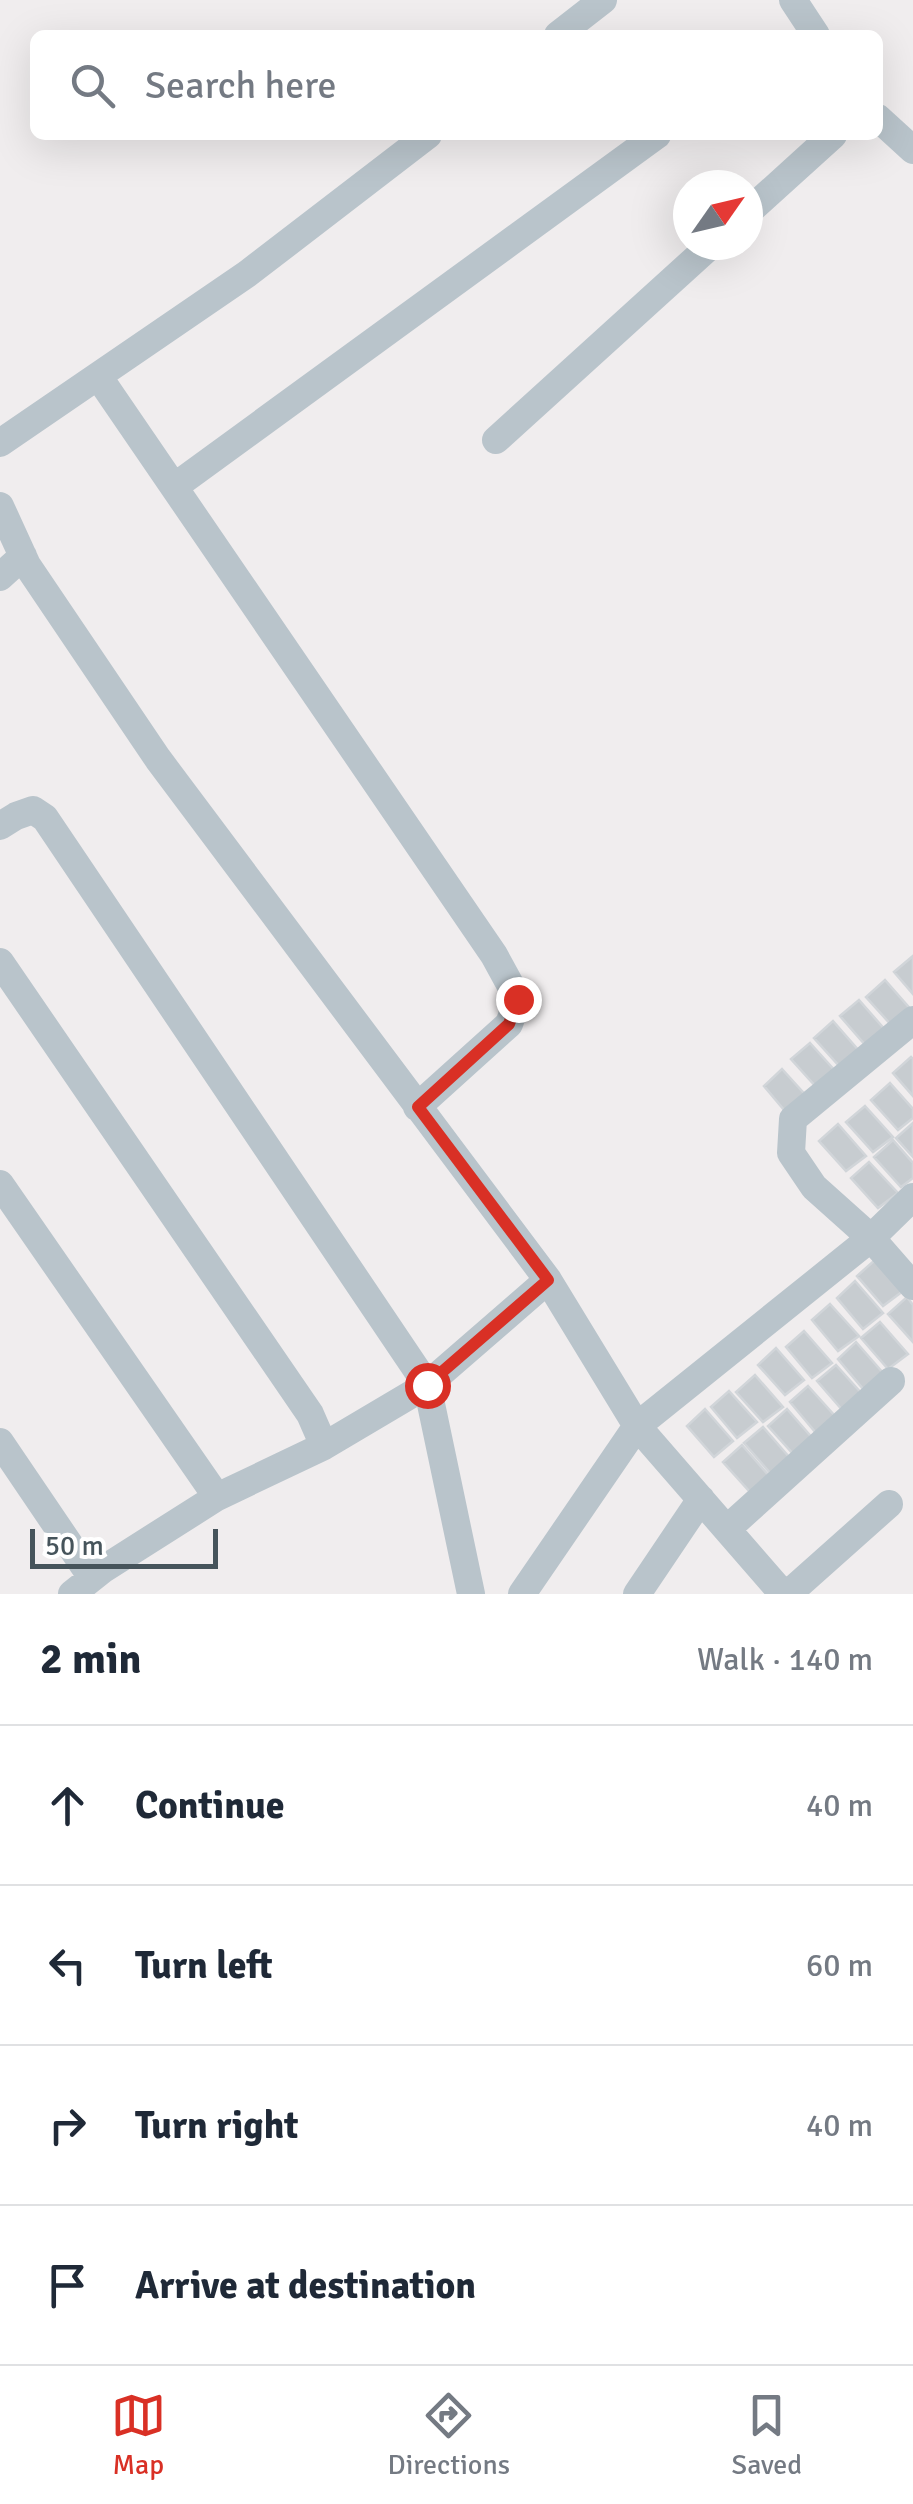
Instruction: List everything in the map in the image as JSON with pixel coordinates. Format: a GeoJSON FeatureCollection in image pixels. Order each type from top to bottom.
{"type":"FeatureCollection","features":[{"type":"Feature","properties":{"kind":"street"},"geometry":{"type":"LineString","coordinates":[[565,30],[604,0]]}},
{"type":"Feature","properties":{"kind":"street"},"geometry":{"type":"LineString","coordinates":[[793,0],[807,30]]}},
{"type":"Feature","properties":{"kind":"street"},"geometry":{"type":"LineString","coordinates":[[883,123],[913,150]]}},
{"type":"Feature","properties":{"kind":"street"},"geometry":{"type":"LineString","coordinates":[[0,443],[247,274],[421,140]]}},
{"type":"Feature","properties":{"kind":"street"},"geometry":{"type":"LineString","coordinates":[[174,487],[650,140]]}},
{"type":"Feature","properties":{"kind":"street"},"geometry":{"type":"LineString","coordinates":[[763,198],[827,140]]}},
{"type":"Feature","properties":{"kind":"street"},"geometry":{"type":"LineString","coordinates":[[496,440],[694,260]]}},
{"type":"Feature","properties":{"kind":"street"},"geometry":{"type":"LineString","coordinates":[[98,376],[494,955],[518,999],[509,1024],[418,1107]]}},
{"type":"Feature","properties":{"kind":"street"},"geometry":{"type":"LineString","coordinates":[[0,506],[23,556],[158,759],[548,1280],[637,1426],[727,1530],[786,1594],[889,1504]]}},
{"type":"Feature","properties":{"kind":"street"},"geometry":{"type":"LineString","coordinates":[[0,577],[23,556]]}},
{"type":"Feature","properties":{"kind":"street"},"geometry":{"type":"LineString","coordinates":[[0,826],[33,810],[45,818],[427,1385],[471,1594]]}},
{"type":"Feature","properties":{"kind":"street"},"geometry":{"type":"LineString","coordinates":[[0,962],[310,1414],[324,1446]]}},
{"type":"Feature","properties":{"kind":"street"},"geometry":{"type":"LineString","coordinates":[[913,1020],[794,1120],[791,1153],[814,1187],[870,1238],[913,1286]]}},
{"type":"Feature","properties":{"kind":"street"},"geometry":{"type":"LineString","coordinates":[[0,1184],[217,1496]]}},
{"type":"Feature","properties":{"kind":"street"},"geometry":{"type":"LineString","coordinates":[[522,1594],[637,1426],[870,1238],[913,1197]]}},
{"type":"Feature","properties":{"kind":"street"},"geometry":{"type":"LineString","coordinates":[[72,1594],[102,1570],[217,1496],[324,1446],[427,1385],[548,1280]]}},
{"type":"Feature","properties":{"kind":"street"},"geometry":{"type":"LineString","coordinates":[[727,1530],[891,1381]]}},
{"type":"Feature","properties":{"kind":"street"},"geometry":{"type":"LineString","coordinates":[[0,1442],[86,1569],[102,1570]]}},
{"type":"Feature","properties":{"kind":"street"},"geometry":{"type":"LineString","coordinates":[[637,1594],[701,1499]]}},
{"type":"Feature","properties":{"kind":"building"},"geometry":{"type":"Polygon","coordinates":[[[913,956],[913,994],[894,972],[913,956]]]}},
{"type":"Feature","properties":{"kind":"building"},"geometry":{"type":"Polygon","coordinates":[[[885,980],[913,1012],[893,1027],[866,997],[885,980]]]}},
{"type":"Feature","properties":{"kind":"building"},"geometry":{"type":"Polygon","coordinates":[[[859,1000],[887,1032],[867,1047],[840,1016],[859,1000]]]}},
{"type":"Feature","properties":{"kind":"building"},"geometry":{"type":"Polygon","coordinates":[[[833,1021],[861,1053],[841,1068],[814,1038],[833,1021]]]}},
{"type":"Feature","properties":{"kind":"building"},"geometry":{"type":"Polygon","coordinates":[[[810,1043],[838,1074],[818,1089],[791,1059],[810,1043]]]}},
{"type":"Feature","properties":{"kind":"building"},"geometry":{"type":"Polygon","coordinates":[[[913,1059],[913,1096],[893,1073],[913,1059]]]}},
{"type":"Feature","properties":{"kind":"building"},"geometry":{"type":"Polygon","coordinates":[[[782,1069],[811,1101],[790,1117],[764,1086],[782,1069]]]}},
{"type":"Feature","properties":{"kind":"building"},"geometry":{"type":"Polygon","coordinates":[[[890,1083],[913,1109],[913,1118],[898,1130],[871,1100],[890,1083]]]}},
{"type":"Feature","properties":{"kind":"building"},"geometry":{"type":"Polygon","coordinates":[[[865,1106],[893,1137],[873,1152],[846,1122],[865,1106]]]}},
{"type":"Feature","properties":{"kind":"building"},"geometry":{"type":"Polygon","coordinates":[[[913,1123],[913,1157],[896,1138],[913,1123]]]}},
{"type":"Feature","properties":{"kind":"building"},"geometry":{"type":"Polygon","coordinates":[[[838,1124],[866,1156],[846,1171],[819,1141],[838,1124]]]}},
{"type":"Feature","properties":{"kind":"building"},"geometry":{"type":"Polygon","coordinates":[[[893,1140],[913,1163],[913,1178],[901,1187],[874,1157],[893,1140]]]}},
{"type":"Feature","properties":{"kind":"building"},"geometry":{"type":"Polygon","coordinates":[[[869,1162],[898,1193],[878,1208],[851,1178],[869,1162]]]}},
{"type":"Feature","properties":{"kind":"building"},"geometry":{"type":"Polygon","coordinates":[[[875,1260],[903,1291],[883,1306],[857,1276],[875,1260]]]}},
{"type":"Feature","properties":{"kind":"building"},"geometry":{"type":"Polygon","coordinates":[[[855,1281],[883,1313],[863,1329],[837,1298],[855,1281]]]}},
{"type":"Feature","properties":{"kind":"building"},"geometry":{"type":"Polygon","coordinates":[[[907,1297],[913,1305],[913,1342],[888,1314],[907,1297]]]}},
{"type":"Feature","properties":{"kind":"building"},"geometry":{"type":"Polygon","coordinates":[[[830,1304],[859,1336],[838,1351],[812,1320],[830,1304]]]}},
{"type":"Feature","properties":{"kind":"building"},"geometry":{"type":"Polygon","coordinates":[[[880,1322],[908,1354],[888,1369],[861,1338],[880,1322]]]}},
{"type":"Feature","properties":{"kind":"building"},"geometry":{"type":"Polygon","coordinates":[[[804,1331],[832,1363],[812,1378],[786,1347],[804,1331]]]}},
{"type":"Feature","properties":{"kind":"building"},"geometry":{"type":"Polygon","coordinates":[[[856,1342],[884,1374],[864,1390],[838,1359],[856,1342]]]}},
{"type":"Feature","properties":{"kind":"building"},"geometry":{"type":"Polygon","coordinates":[[[776,1348],[804,1380],[785,1395],[758,1365],[776,1348]]]}},
{"type":"Feature","properties":{"kind":"building"},"geometry":{"type":"Polygon","coordinates":[[[836,1365],[864,1396],[844,1412],[817,1381],[836,1365]]]}},
{"type":"Feature","properties":{"kind":"building"},"geometry":{"type":"Polygon","coordinates":[[[755,1375],[783,1407],[763,1422],[736,1392],[755,1375]]]}},
{"type":"Feature","properties":{"kind":"building"},"geometry":{"type":"Polygon","coordinates":[[[808,1386],[836,1417],[816,1433],[790,1402],[808,1386]]]}},
{"type":"Feature","properties":{"kind":"building"},"geometry":{"type":"Polygon","coordinates":[[[729,1391],[757,1422],[737,1438],[711,1407],[729,1391]]]}},
{"type":"Feature","properties":{"kind":"building"},"geometry":{"type":"Polygon","coordinates":[[[705,1409],[733,1441],[714,1457],[687,1426],[705,1409]]]}},
{"type":"Feature","properties":{"kind":"building"},"geometry":{"type":"Polygon","coordinates":[[[787,1409],[815,1441],[795,1456],[768,1426],[787,1409]]]}},
{"type":"Feature","properties":{"kind":"building"},"geometry":{"type":"Polygon","coordinates":[[[763,1427],[790,1458],[771,1474],[744,1443],[763,1427]]]}},
{"type":"Feature","properties":{"kind":"building"},"geometry":{"type":"Polygon","coordinates":[[[742,1445],[770,1477],[750,1492],[723,1462],[742,1445]]]}},
{"type":"Feature","properties":{"kind":"route"},"geometry":{"type":"LineString","coordinates":[[427,1385],[548,1280],[418,1107],[509,1024],[518,999]]}}]}
